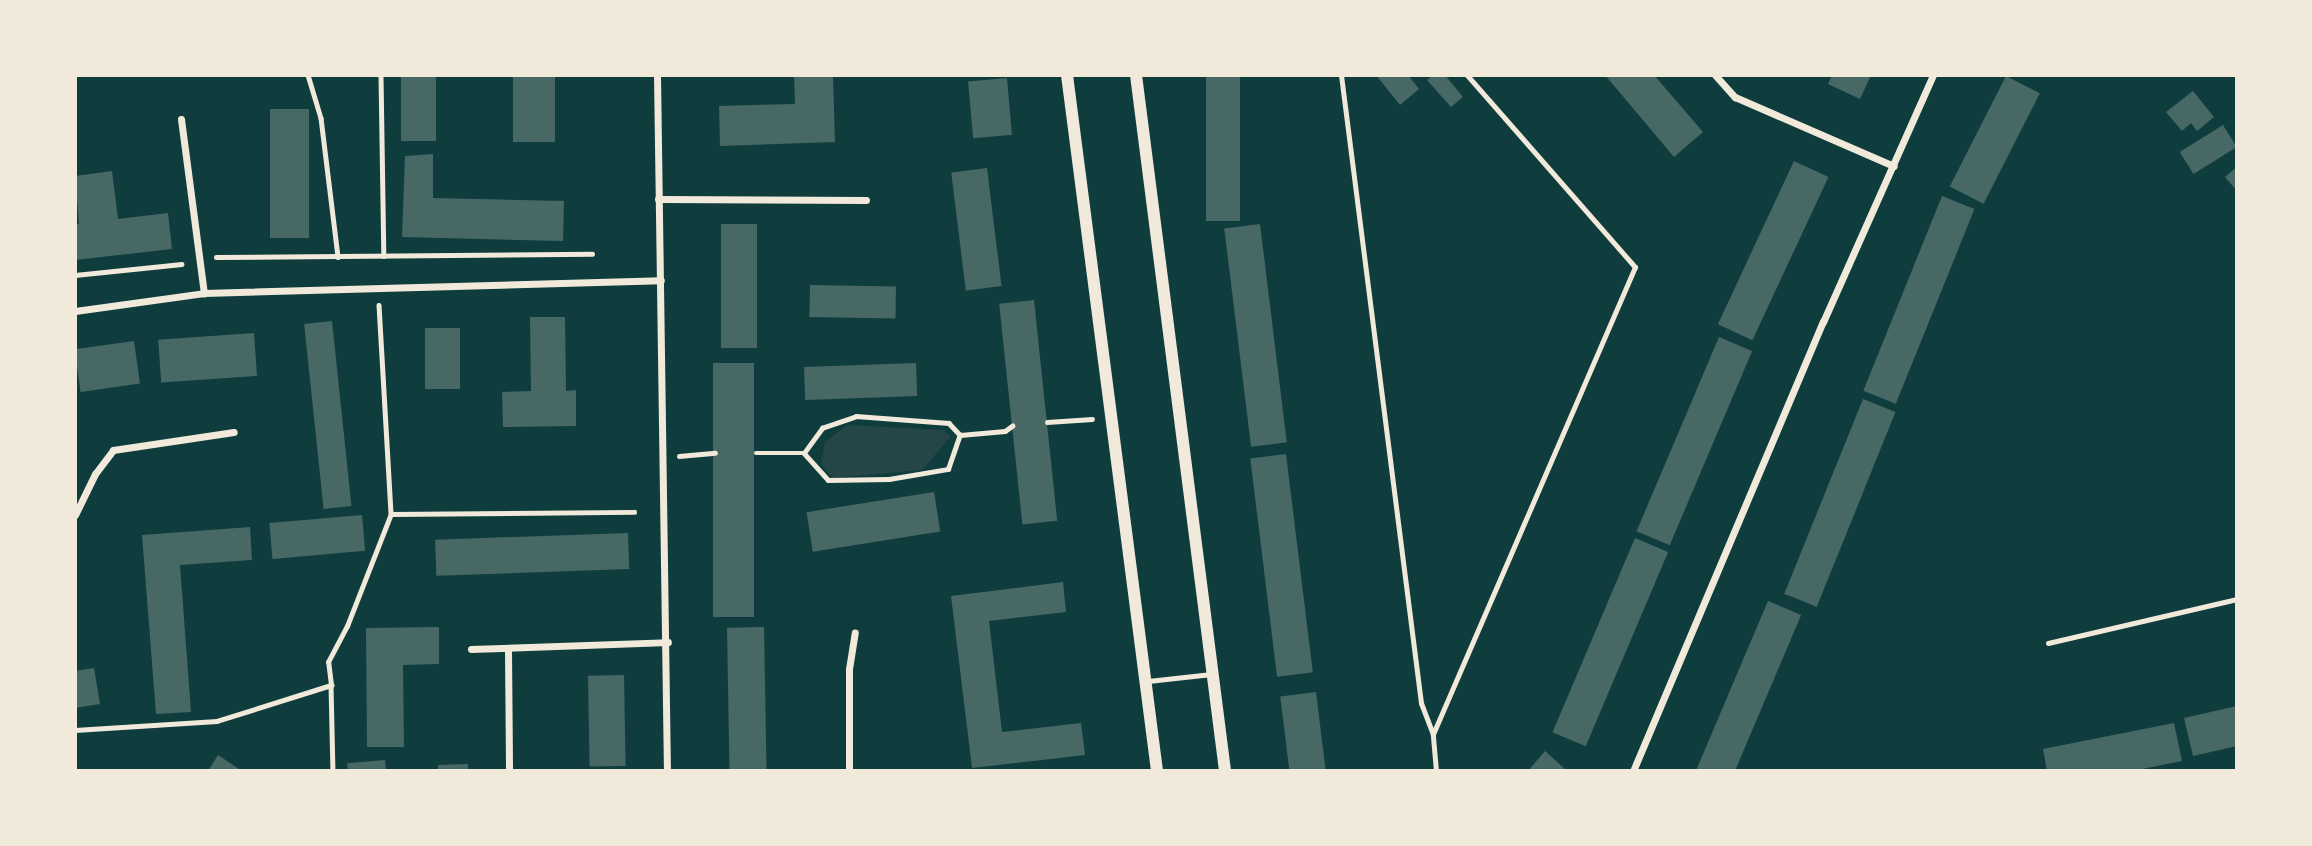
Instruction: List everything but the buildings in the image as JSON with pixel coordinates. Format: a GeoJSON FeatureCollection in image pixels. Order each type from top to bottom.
{"type":"FeatureCollection","features":[{"type":"Feature","properties":{"kind":"street"},"geometry":{"type":"LineString","coordinates":[[657,75],[668,642],[667,771]]}},
{"type":"Feature","properties":{"kind":"street"},"geometry":{"type":"LineString","coordinates":[[1067,75],[1148,681],[1157,771]]}},
{"type":"Feature","properties":{"kind":"street"},"geometry":{"type":"LineString","coordinates":[[1136,75],[1225,771]]}},
{"type":"Feature","properties":{"kind":"street"},"geometry":{"type":"LineString","coordinates":[[1715,75],[1735,97],[1894,166]]}},
{"type":"Feature","properties":{"kind":"street"},"geometry":{"type":"LineString","coordinates":[[1633,771],[1822,322],[1933,75]]}},
{"type":"Feature","properties":{"kind":"street"},"geometry":{"type":"LineString","coordinates":[[181,119],[205,293]]}},
{"type":"Feature","properties":{"kind":"street"},"geometry":{"type":"LineString","coordinates":[[658,199],[866,200]]}},
{"type":"Feature","properties":{"kind":"street"},"geometry":{"type":"LineString","coordinates":[[75,311],[205,293],[661,280]]}},
{"type":"Feature","properties":{"kind":"street"},"geometry":{"type":"LineString","coordinates":[[75,515],[94,474],[113,450],[234,432]]}},
{"type":"Feature","properties":{"kind":"street"},"geometry":{"type":"LineString","coordinates":[[849,771],[849,669],[855,632]]}},
{"type":"Feature","properties":{"kind":"street"},"geometry":{"type":"LineString","coordinates":[[471,649],[508,650],[668,642]]}},
{"type":"Feature","properties":{"kind":"street"},"geometry":{"type":"LineString","coordinates":[[508,650],[509,771]]}},
{"type":"Feature","properties":{"kind":"lane"},"geometry":{"type":"LineString","coordinates":[[1341,75],[1421,703],[1433,734],[1436,771]]}},
{"type":"Feature","properties":{"kind":"lane"},"geometry":{"type":"LineString","coordinates":[[1433,734],[1635,267],[1467,75]]}},
{"type":"Feature","properties":{"kind":"lane"},"geometry":{"type":"LineString","coordinates":[[2048,643],[2237,600]]}},
{"type":"Feature","properties":{"kind":"lane"},"geometry":{"type":"LineString","coordinates":[[1148,681],[1212,674]]}},
{"type":"Feature","properties":{"kind":"path"},"geometry":{"type":"LineString","coordinates":[[308,75],[321,118],[338,257]]}},
{"type":"Feature","properties":{"kind":"path"},"geometry":{"type":"LineString","coordinates":[[381,75],[384,256]]}},
{"type":"Feature","properties":{"kind":"path"},"geometry":{"type":"LineString","coordinates":[[75,275],[179,268],[185,257],[201,255],[338,257],[592,254]]}},
{"type":"Feature","properties":{"kind":"path"},"geometry":{"type":"LineString","coordinates":[[333,771],[328,662],[347,626],[391,514],[378,288]]}},
{"type":"Feature","properties":{"kind":"path"},"geometry":{"type":"LineString","coordinates":[[804,453],[822,428],[856,416],[949,423],[960,436]]}},
{"type":"Feature","properties":{"kind":"path"},"geometry":{"type":"LineString","coordinates":[[1047,422],[1113,418]]}},
{"type":"Feature","properties":{"kind":"path"},"geometry":{"type":"LineString","coordinates":[[960,436],[1005,431],[1012,426]]}},
{"type":"Feature","properties":{"kind":"path"},"geometry":{"type":"LineString","coordinates":[[756,453],[804,453],[828,480],[889,479],[948,469],[960,436]]}},
{"type":"Feature","properties":{"kind":"path"},"geometry":{"type":"LineString","coordinates":[[664,457],[715,453]]}},
{"type":"Feature","properties":{"kind":"path"},"geometry":{"type":"LineString","coordinates":[[391,514],[634,512]]}},
{"type":"Feature","properties":{"kind":"path"},"geometry":{"type":"LineString","coordinates":[[75,730],[217,721],[331,685]]}},
{"type":"Feature","properties":{"kind":"shaded area"},"geometry":{"type":"Polygon","coordinates":[[[847,425],[943,430],[951,436],[922,470],[833,478],[821,464],[825,442],[847,425]]]}}]}
